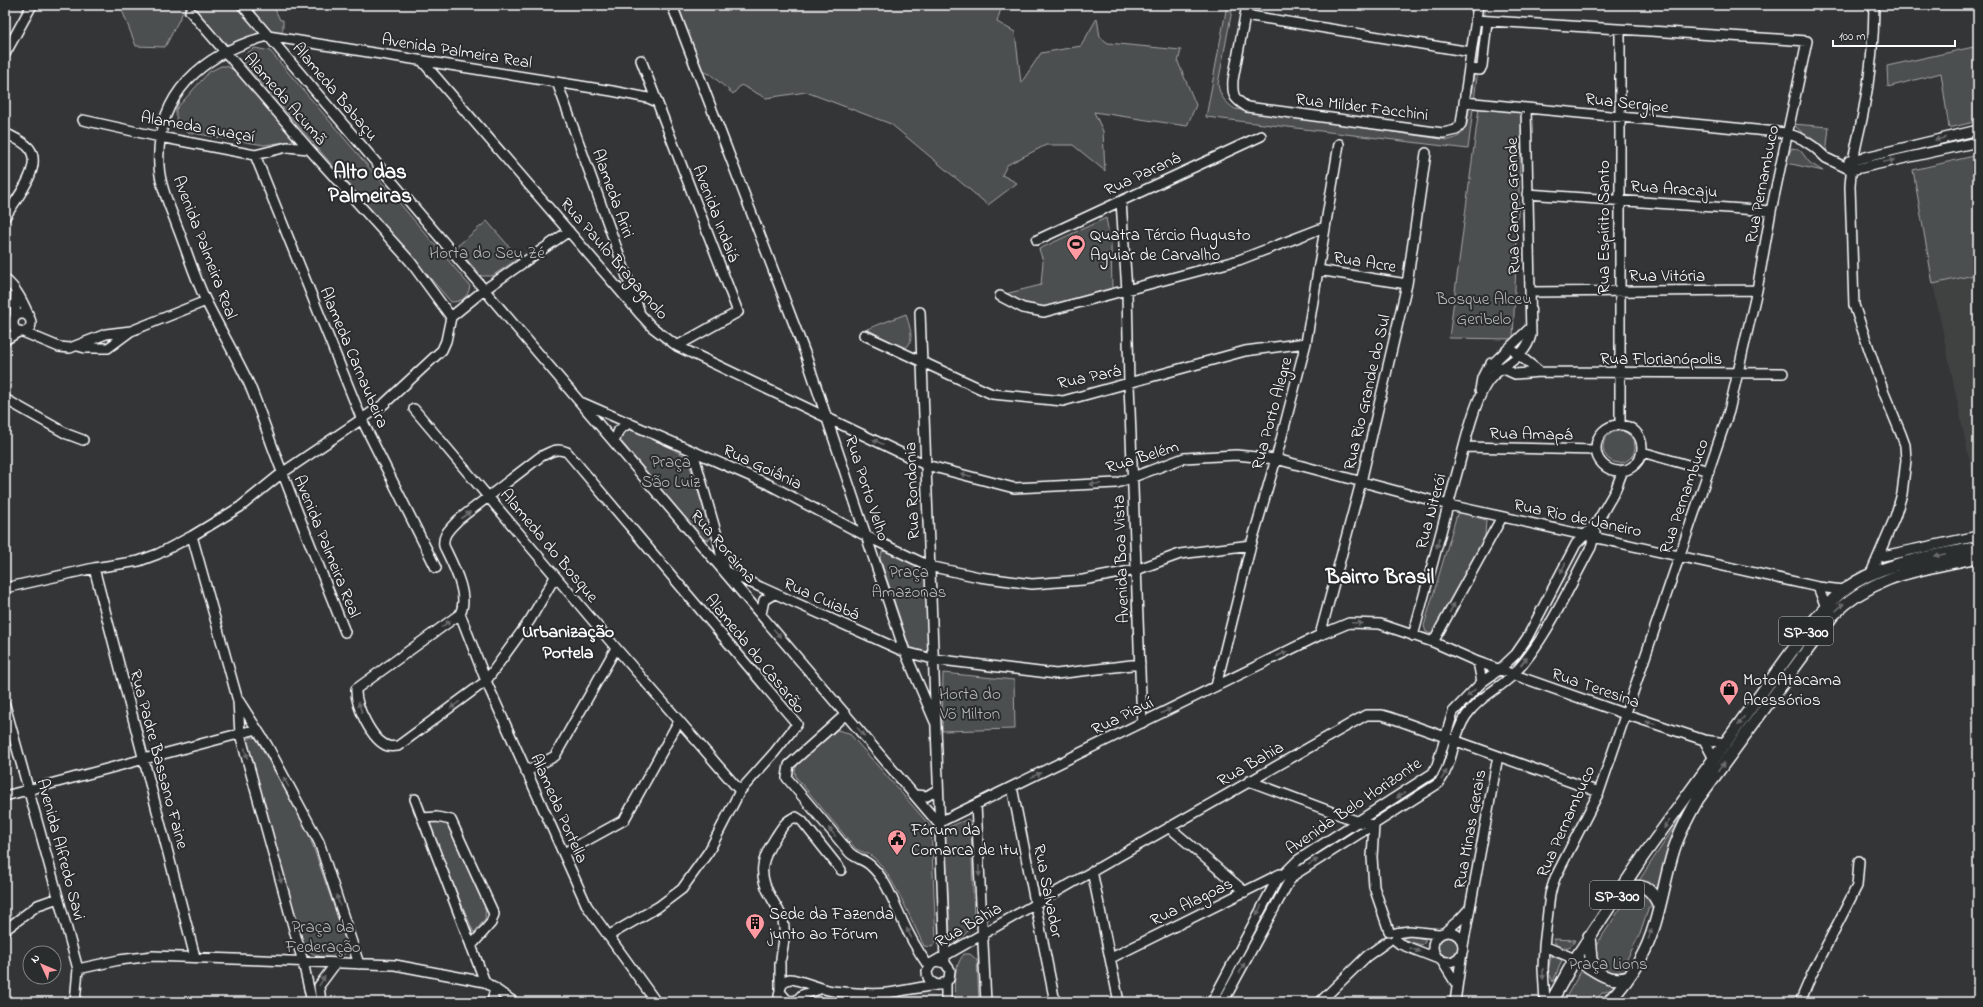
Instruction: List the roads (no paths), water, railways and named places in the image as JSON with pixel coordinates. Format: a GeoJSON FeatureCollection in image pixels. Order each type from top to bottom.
{"type":"FeatureCollection","features":[{"type":"Feature","properties":{"kind":"main road","name":"SP-300"},"geometry":{"type":"LineString","coordinates":[[1551,1002],[1589,936],[1726,742],[1813,622],[1826,607],[1843,590],[1871,573],[1888,567],[1978,547]]}},
{"type":"Feature","properties":{"kind":"main road","name":"SP-300"},"geometry":{"type":"LineString","coordinates":[[1608,1002],[1629,977],[1642,957],[1659,906],[1679,836],[1698,799],[1833,615],[1858,593],[1886,579],[1978,557]]}},
{"type":"Feature","properties":{"kind":"main road"},"geometry":{"type":"LineString","coordinates":[[1623,888],[1636,885],[1644,887],[1652,893],[1659,906]]}},
{"type":"Feature","properties":{"kind":"main road"},"geometry":{"type":"LineString","coordinates":[[1589,936],[1590,959],[1596,970]]}},
{"type":"Feature","properties":{"kind":"main road"},"geometry":{"type":"LineString","coordinates":[[1575,959],[1613,980],[1629,977]]}},
{"type":"Feature","properties":{"kind":"street"},"geometry":{"type":"LineString","coordinates":[[5,54],[32,5]]}},
{"type":"Feature","properties":{"kind":"street","name":"Alameda Babaçu"},"geometry":{"type":"LineString","coordinates":[[242,5],[484,290]]}},
{"type":"Feature","properties":{"kind":"street","name":"Rua Porto Velho"},"geometry":{"type":"LineString","coordinates":[[672,5],[805,353],[905,652],[935,722]]}},
{"type":"Feature","properties":{"kind":"street","name":"Rua Milder Facchini"},"geometry":{"type":"LineString","coordinates":[[1247,5],[1232,90],[1236,100],[1247,107],[1443,132],[1456,130],[1461,124],[1478,5]]}},
{"type":"Feature","properties":{"kind":"street"},"geometry":{"type":"LineString","coordinates":[[1871,573],[1895,517],[1902,494],[1906,460],[1905,444],[1884,393],[1854,305],[1850,187],[1851,170],[1863,114],[1874,42],[1874,5]]}},
{"type":"Feature","properties":{"kind":"street","name":"Alameda Acumã"},"geometry":{"type":"LineString","coordinates":[[190,11],[309,149],[410,261],[451,317]]}},
{"type":"Feature","properties":{"kind":"street"},"geometry":{"type":"LineString","coordinates":[[1245,15],[1471,52]]}},
{"type":"Feature","properties":{"kind":"street"},"geometry":{"type":"LineString","coordinates":[[1475,20],[1620,30]]}},
{"type":"Feature","properties":{"kind":"street"},"geometry":{"type":"LineString","coordinates":[[1469,69],[1480,70],[1482,66],[1487,21]]}},
{"type":"Feature","properties":{"kind":"street","name":"Rua Pernambuco"},"geometry":{"type":"LineString","coordinates":[[1545,1002],[1543,969],[1544,946],[1550,894],[1555,878],[1599,792],[1729,411],[1757,290],[1771,211],[1807,41],[1620,30]]}},
{"type":"Feature","properties":{"kind":"street","name":"Rua Espírito Santo"},"geometry":{"type":"LineString","coordinates":[[1620,30],[1618,291],[1620,425]]}},
{"type":"Feature","properties":{"kind":"street","name":"Avenida Palmeira Real"},"geometry":{"type":"LineString","coordinates":[[345,632],[282,473],[250,386],[206,302],[160,177],[160,137],[172,101],[181,86],[203,64],[225,51],[246,42],[268,36],[423,62],[557,82],[648,98],[657,102]]}},
{"type":"Feature","properties":{"kind":"street","name":"Avenida Indaiá"},"geometry":{"type":"LineString","coordinates":[[641,60],[738,312],[678,346]]}},
{"type":"Feature","properties":{"kind":"street","name":"Rua Paulo Bragagnolo"},"geometry":{"type":"LineString","coordinates":[[423,62],[652,327],[678,346],[827,418]]}},
{"type":"Feature","properties":{"kind":"street","name":"Alameda Ariri"},"geometry":{"type":"LineString","coordinates":[[557,82],[641,315]]}},
{"type":"Feature","properties":{"kind":"street","name":"Rua Sergipe"},"geometry":{"type":"LineString","coordinates":[[1464,102],[1787,133],[1802,139],[1826,158],[1851,170]]}},
{"type":"Feature","properties":{"kind":"street","name":"Rua Campo Grande"},"geometry":{"type":"LineString","coordinates":[[1526,108],[1531,327],[1529,343],[1532,366]]}},
{"type":"Feature","properties":{"kind":"street","name":"Alameda Guaçaí"},"geometry":{"type":"LineString","coordinates":[[83,120],[160,137],[255,155],[287,147],[309,149]]}},
{"type":"Feature","properties":{"kind":"street"},"geometry":{"type":"LineString","coordinates":[[1839,165],[1853,159],[1978,130]]}},
{"type":"Feature","properties":{"kind":"street"},"geometry":{"type":"LineString","coordinates":[[5,133],[29,148],[33,157],[33,166],[29,177],[5,217]]}},
{"type":"Feature","properties":{"kind":"street","name":"Rua Paraná"},"geometry":{"type":"LineString","coordinates":[[1037,240],[1261,136]]}},
{"type":"Feature","properties":{"kind":"street"},"geometry":{"type":"LineString","coordinates":[[1851,170],[1978,142]]}},
{"type":"Feature","properties":{"kind":"street","name":"Rua Porto Alegre"},"geometry":{"type":"LineString","coordinates":[[1216,686],[1250,546],[1276,459],[1306,343],[1339,144]]}},
{"type":"Feature","properties":{"kind":"street","name":"Rua Rio Grande do Sul"},"geometry":{"type":"LineString","coordinates":[[1320,635],[1361,482],[1407,284],[1426,153]]}},
{"type":"Feature","properties":{"kind":"street","name":"Alameda Carnaubeira"},"geometry":{"type":"LineString","coordinates":[[255,155],[362,420],[436,568]]}},
{"type":"Feature","properties":{"kind":"street","name":"Rua Aracaju"},"geometry":{"type":"LineString","coordinates":[[1527,194],[1771,211]]}},
{"type":"Feature","properties":{"kind":"street","name":"Avenida Boa Vista"},"geometry":{"type":"LineString","coordinates":[[1120,201],[1127,291],[1132,477],[1142,723]]}},
{"type":"Feature","properties":{"kind":"street"},"geometry":{"type":"LineString","coordinates":[[1000,296],[1023,308],[1044,312],[1239,260],[1325,227]]}},
{"type":"Feature","properties":{"kind":"street"},"geometry":{"type":"LineString","coordinates":[[5,588],[94,568],[148,558],[192,536],[240,507],[282,473],[384,404],[437,356],[446,341],[451,317],[484,290],[569,231]]}},
{"type":"Feature","properties":{"kind":"street","name":"Rua Acre"},"geometry":{"type":"LineString","coordinates":[[1318,270],[1407,284]]}},
{"type":"Feature","properties":{"kind":"street"},"geometry":{"type":"LineString","coordinates":[[5,279],[21,299],[30,320],[42,340]]}},
{"type":"Feature","properties":{"kind":"street","name":"Rua Roraima"},"geometry":{"type":"LineString","coordinates":[[484,290],[938,823]]}},
{"type":"Feature","properties":{"kind":"street","name":"Rua Vitória"},"geometry":{"type":"LineString","coordinates":[[1530,292],[1757,290]]}},
{"type":"Feature","properties":{"kind":"street"},"geometry":{"type":"LineString","coordinates":[[16,292],[14,320],[15,328],[60,347],[70,348],[106,334],[131,331],[206,302]]}},
{"type":"Feature","properties":{"kind":"street","name":"Rua Rondonia"},"geometry":{"type":"LineString","coordinates":[[920,312],[938,823],[945,940],[936,964],[948,966],[950,975],[941,984],[946,1002]]}},
{"type":"Feature","properties":{"kind":"street"},"geometry":{"type":"LineString","coordinates":[[5,334],[20,314],[30,320]]}},
{"type":"Feature","properties":{"kind":"street"},"geometry":{"type":"LineString","coordinates":[[5,340],[21,331],[28,329],[30,320]]}},
{"type":"Feature","properties":{"kind":"street"},"geometry":{"type":"LineString","coordinates":[[1531,327],[1509,348],[1540,372]]}},
{"type":"Feature","properties":{"kind":"street"},"geometry":{"type":"LineString","coordinates":[[78,346],[103,349],[112,346],[131,331]]}},
{"type":"Feature","properties":{"kind":"street","name":"Rua Pará"},"geometry":{"type":"LineString","coordinates":[[864,335],[992,394],[1063,401],[1245,351],[1306,343]]}},
{"type":"Feature","properties":{"kind":"street"},"geometry":{"type":"LineString","coordinates":[[1519,356],[1529,343]]}},
{"type":"Feature","properties":{"kind":"street","name":"Rua Niterói"},"geometry":{"type":"LineString","coordinates":[[1413,636],[1464,447],[1480,395],[1482,378],[1492,363],[1509,348]]}},
{"type":"Feature","properties":{"kind":"street","name":"Rua Niterói"},"geometry":{"type":"LineString","coordinates":[[1480,395],[1489,380],[1519,356]]}},
{"type":"Feature","properties":{"kind":"street","name":"Rua Florianópolis"},"geometry":{"type":"LineString","coordinates":[[1492,363],[1515,374],[1540,372],[1619,374],[1783,373]]}},
{"type":"Feature","properties":{"kind":"street"},"geometry":{"type":"LineString","coordinates":[[5,398],[67,434],[83,440]]}},
{"type":"Feature","properties":{"kind":"street","name":"Rua Goiânia"},"geometry":{"type":"LineString","coordinates":[[580,402],[768,484],[866,536],[929,566],[979,577],[1032,584],[1083,580],[1136,570],[1180,554],[1250,546]]}},
{"type":"Feature","properties":{"kind":"street","name":"Alameda do Bosque"},"geometry":{"type":"LineString","coordinates":[[414,409],[490,497],[555,577],[740,791]]}},
{"type":"Feature","properties":{"kind":"street"},"geometry":{"type":"LineString","coordinates":[[603,429],[613,416]]}},
{"type":"Feature","properties":{"kind":"street","name":"Rua Belém"},"geometry":{"type":"LineString","coordinates":[[827,418],[926,465],[1014,488],[1117,483],[1184,458],[1236,455],[1276,459],[1449,505]]}},
{"type":"Feature","properties":{"kind":"street"},"geometry":{"type":"LineString","coordinates":[[614,442],[619,430],[629,423]]}},
{"type":"Feature","properties":{"kind":"street"},"geometry":{"type":"LineString","coordinates":[[1620,425],[1627,426],[1637,433],[1641,440],[1642,452],[1637,462],[1631,468],[1613,470],[1605,466],[1599,459],[1596,450],[1598,440],[1603,431],[1609,427],[1620,425]]}},
{"type":"Feature","properties":{"kind":"street","name":"Rua Amapá"},"geometry":{"type":"LineString","coordinates":[[1464,447],[1596,450]]}},
{"type":"Feature","properties":{"kind":"street","name":"Alameda do Casarão"},"geometry":{"type":"LineString","coordinates":[[490,497],[540,457],[554,450],[560,449],[567,452],[797,724],[774,753],[740,791],[709,851],[682,889],[658,907],[608,936]]}},
{"type":"Feature","properties":{"kind":"street"},"geometry":{"type":"LineString","coordinates":[[693,452],[718,539],[724,572]]}},
{"type":"Feature","properties":{"kind":"street"},"geometry":{"type":"LineString","coordinates":[[1642,452],[1709,472]]}},
{"type":"Feature","properties":{"kind":"street","name":"Avenida Belo Horizonte"},"geometry":{"type":"LineString","coordinates":[[1217,1001],[1269,892],[1284,872],[1298,860],[1433,773],[1439,759],[1444,736],[1453,712],[1482,682],[1499,670],[1516,654],[1527,638],[1576,544],[1596,524],[1615,491],[1622,470]]}},
{"type":"Feature","properties":{"kind":"street"},"geometry":{"type":"LineString","coordinates":[[490,497],[458,520],[444,537],[444,546],[454,566],[462,595],[462,609],[460,614],[356,689],[356,696],[361,712],[376,738],[389,746],[398,746],[486,682],[530,620],[555,577]]}},
{"type":"Feature","properties":{"kind":"street","name":"Rua Rio de Janeiro"},"geometry":{"type":"LineString","coordinates":[[1449,505],[1818,587],[1843,590]]}},
{"type":"Feature","properties":{"kind":"street"},"geometry":{"type":"LineString","coordinates":[[1433,642],[1502,517]]}},
{"type":"Feature","properties":{"kind":"street","name":"Avenida Belo Horizonte"},"geometry":{"type":"LineString","coordinates":[[1217,1001],[1288,882],[1301,870],[1374,825],[1439,782],[1448,769],[1459,726],[1475,705],[1513,674],[1540,640],[1594,537],[1596,524]]}},
{"type":"Feature","properties":{"kind":"street"},"geometry":{"type":"LineString","coordinates":[[192,536],[238,700],[240,734],[303,962],[312,1002]]}},
{"type":"Feature","properties":{"kind":"street"},"geometry":{"type":"LineString","coordinates":[[1878,557],[1978,536]]}},
{"type":"Feature","properties":{"kind":"street","name":"Rua Padre Bassano Faine"},"geometry":{"type":"LineString","coordinates":[[94,568],[195,957]]}},
{"type":"Feature","properties":{"kind":"street","name":"Rua Cuiabá"},"geometry":{"type":"LineString","coordinates":[[724,572],[905,652],[933,659],[1056,674],[1140,664]]}},
{"type":"Feature","properties":{"kind":"street"},"geometry":{"type":"LineString","coordinates":[[1818,587],[1826,607]]}},
{"type":"Feature","properties":{"kind":"street"},"geometry":{"type":"LineString","coordinates":[[761,614],[764,600],[774,594]]}},
{"type":"Feature","properties":{"kind":"street","name":"Alameda Portella"},"geometry":{"type":"LineString","coordinates":[[460,614],[486,682],[587,906],[656,1002]]}},
{"type":"Feature","properties":{"kind":"street","name":"Rua Teresina"},"geometry":{"type":"LineString","coordinates":[[1320,635],[1349,623],[1380,624],[1433,642],[1499,670],[1625,714],[1704,740],[1726,742]]}},
{"type":"Feature","properties":{"kind":"street","name":"Rua Piauí"},"geometry":{"type":"LineString","coordinates":[[938,823],[1320,635]]}},
{"type":"Feature","properties":{"kind":"street"},"geometry":{"type":"LineString","coordinates":[[526,772],[555,756],[616,648]]}},
{"type":"Feature","properties":{"kind":"street"},"geometry":{"type":"LineString","coordinates":[[1478,662],[1482,682]]}},
{"type":"Feature","properties":{"kind":"street"},"geometry":{"type":"LineString","coordinates":[[238,700],[257,729],[318,842],[359,964]]}},
{"type":"Feature","properties":{"kind":"street","name":"Avenida Alfredo Savi"},"geometry":{"type":"LineString","coordinates":[[5,705],[30,789],[78,969],[76,1002]]}},
{"type":"Feature","properties":{"kind":"street"},"geometry":{"type":"LineString","coordinates":[[846,714],[789,765],[787,778],[850,853],[856,859],[870,865],[880,876],[888,888],[919,953],[936,964]]}},
{"type":"Feature","properties":{"kind":"street","name":"Rua Bahia"},"geometry":{"type":"LineString","coordinates":[[936,964],[983,934],[1366,715],[1382,715],[1599,792]]}},
{"type":"Feature","properties":{"kind":"street"},"geometry":{"type":"LineString","coordinates":[[564,853],[624,820],[679,721]]}},
{"type":"Feature","properties":{"kind":"street"},"geometry":{"type":"LineString","coordinates":[[5,796],[257,729]]}},
{"type":"Feature","properties":{"kind":"street"},"geometry":{"type":"LineString","coordinates":[[1704,740],[1714,759]]}},
{"type":"Feature","properties":{"kind":"street","name":"Rua Minas Gerais"},"geometry":{"type":"LineString","coordinates":[[1455,1002],[1463,949],[1498,756]]}},
{"type":"Feature","properties":{"kind":"street"},"geometry":{"type":"LineString","coordinates":[[1249,782],[1359,822],[1374,825],[1372,856],[1374,887],[1392,936],[1400,944],[1448,963],[1454,961],[1463,949],[1457,935],[1409,931],[1392,936],[1367,956],[1320,1002]]}},
{"type":"Feature","properties":{"kind":"street","name":"Rua Salvador"},"geometry":{"type":"LineString","coordinates":[[1012,787],[1055,1002]]}},
{"type":"Feature","properties":{"kind":"street"},"geometry":{"type":"LineString","coordinates":[[915,795],[927,796],[938,790]]}},
{"type":"Feature","properties":{"kind":"street"},"geometry":{"type":"LineString","coordinates":[[415,799],[485,982]]}},
{"type":"Feature","properties":{"kind":"street"},"geometry":{"type":"LineString","coordinates":[[976,805],[986,1002]]}},
{"type":"Feature","properties":{"kind":"street"},"geometry":{"type":"LineString","coordinates":[[422,818],[437,817],[451,820],[494,914],[491,923],[471,946]]}},
{"type":"Feature","properties":{"kind":"street"},"geometry":{"type":"LineString","coordinates":[[820,990],[798,999],[786,1000],[780,992],[780,960],[785,934],[783,921],[765,884],[762,865],[764,854],[784,823],[790,818],[796,817],[802,821],[841,870]]}},
{"type":"Feature","properties":{"kind":"street"},"geometry":{"type":"LineString","coordinates":[[1169,827],[1249,890],[1269,892],[1280,897]]}},
{"type":"Feature","properties":{"kind":"street"},"geometry":{"type":"LineString","coordinates":[[1800,1002],[1812,974],[1857,886],[1859,861]]}},
{"type":"Feature","properties":{"kind":"street"},"geometry":{"type":"LineString","coordinates":[[1092,871],[1119,1002]]}},
{"type":"Feature","properties":{"kind":"street","name":"Rua Alagoas"},"geometry":{"type":"LineString","coordinates":[[1111,958],[1284,872]]}},
{"type":"Feature","properties":{"kind":"street"},"geometry":{"type":"LineString","coordinates":[[5,930],[38,905],[58,898]]}},
{"type":"Feature","properties":{"kind":"street","name":"Rua Minas Gerais"},"geometry":{"type":"LineString","coordinates":[[1442,933],[1459,920],[1471,907]]}},
{"type":"Feature","properties":{"kind":"street"},"geometry":{"type":"LineString","coordinates":[[1442,933],[1434,939],[1432,945],[1433,952],[1457,985]]}},
{"type":"Feature","properties":{"kind":"street"},"geometry":{"type":"LineString","coordinates":[[941,984],[929,980],[945,940]]}},
{"type":"Feature","properties":{"kind":"street"},"geometry":{"type":"LineString","coordinates":[[1544,946],[1575,959]]}},
{"type":"Feature","properties":{"kind":"street"},"geometry":{"type":"LineString","coordinates":[[78,969],[135,957],[153,956],[396,965],[485,982],[514,1002]]}},
{"type":"Feature","properties":{"kind":"street"},"geometry":{"type":"LineString","coordinates":[[321,1002],[319,986],[336,963]]}},
{"type":"Feature","properties":{"kind":"street"},"geometry":{"type":"LineString","coordinates":[[910,988],[920,982],[936,964]]}},
{"type":"Feature","properties":{"kind":"street"},"geometry":{"type":"LineString","coordinates":[[778,1002],[784,982],[789,979],[820,990],[868,994],[941,984]]}},
{"type":"Feature","properties":{"kind":"street"},"geometry":{"type":"LineString","coordinates":[[798,999],[802,987],[800,982]]}},
{"type":"Feature","properties":{"kind":"street"},"geometry":{"type":"LineString","coordinates":[[492,1002],[495,988]]}},
{"type":"Feature","properties":{"kind":"place","name":"Quatra Tércio Augusto Aguiar de Carvalho"},"geometry":{"type":"Point","coordinates":[1076,261]}},
{"type":"Feature","properties":{"kind":"place","name":"MotoAtacama Acessórios"},"geometry":{"type":"Point","coordinates":[1729,706]}},
{"type":"Feature","properties":{"kind":"place","name":"Fórum da Comarca de Itu"},"geometry":{"type":"Point","coordinates":[897,856]}},
{"type":"Feature","properties":{"kind":"place","name":"Sede da Fazenda junto ao Fórum"},"geometry":{"type":"Point","coordinates":[755,940]}},
{"type":"Feature","properties":{"kind":"district","name":"Alto das Palmeiras"},"geometry":{"type":"Point","coordinates":[370,183]}},
{"type":"Feature","properties":{"kind":"district","name":"Bairro Brasil"},"geometry":{"type":"Point","coordinates":[1380,576]}},
{"type":"Feature","properties":{"kind":"district","name":"Urbanização Portela"},"geometry":{"type":"Point","coordinates":[568,641]}},
{"type":"Feature","properties":{"kind":"park label","name":"Horta do Seu Zé"},"geometry":{"type":"Point","coordinates":[487,252]}},
{"type":"Feature","properties":{"kind":"park label","name":"Bosque Alceu Geribelo"},"geometry":{"type":"Point","coordinates":[1484,308]}},
{"type":"Feature","properties":{"kind":"park label","name":"Praça São Luiz"},"geometry":{"type":"Point","coordinates":[671,471]}},
{"type":"Feature","properties":{"kind":"park label","name":"Praça Amazonas"},"geometry":{"type":"Point","coordinates":[909,581]}},
{"type":"Feature","properties":{"kind":"park label","name":"Horta do Võ Milton"},"geometry":{"type":"Point","coordinates":[970,703]}},
{"type":"Feature","properties":{"kind":"park label","name":"Praça da Federação"},"geometry":{"type":"Point","coordinates":[323,936]}},
{"type":"Feature","properties":{"kind":"park label","name":"Praça Lions"},"geometry":{"type":"Point","coordinates":[1608,963]}}]}
